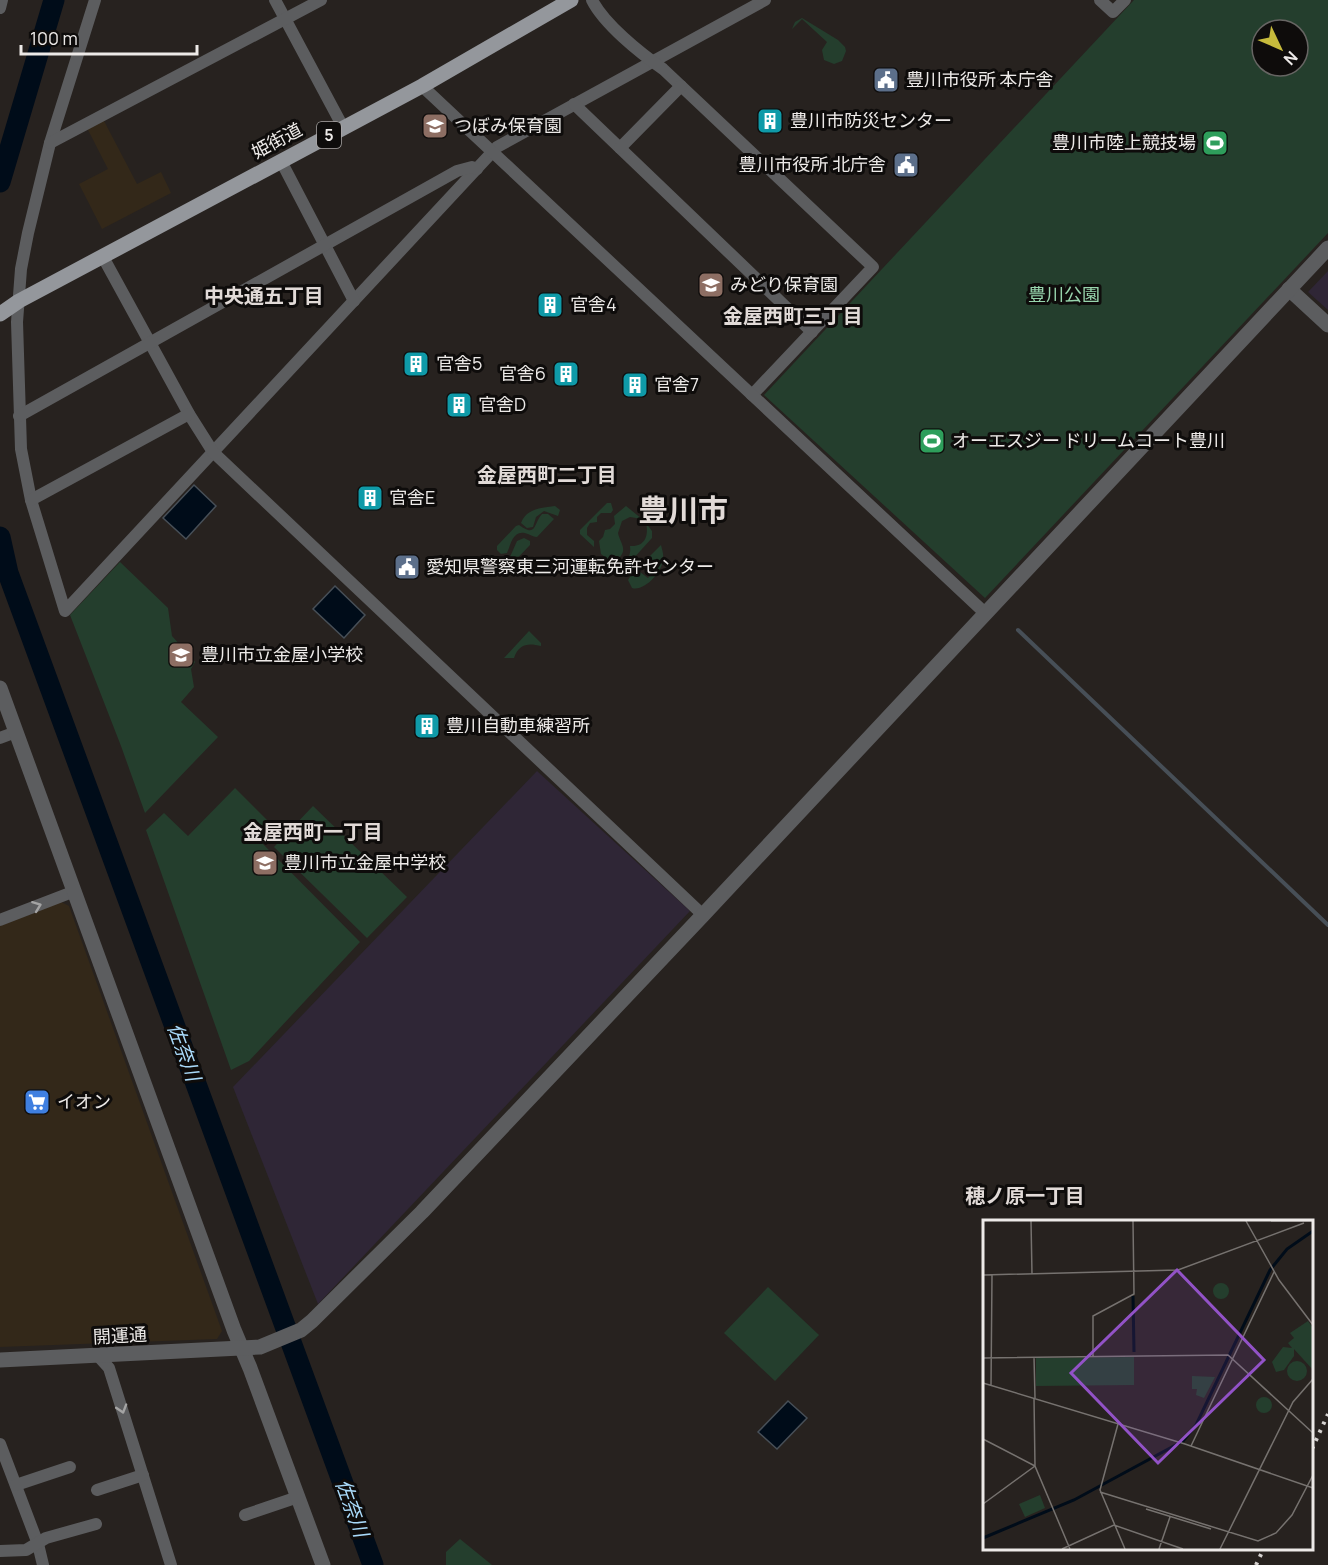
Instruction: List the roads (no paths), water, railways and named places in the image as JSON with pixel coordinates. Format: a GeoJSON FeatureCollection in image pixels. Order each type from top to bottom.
{"type":"FeatureCollection","features":[{"type":"Feature","properties":{"kind":"main road","name":"姫街道"},"geometry":{"type":"LineString","coordinates":[[1,313],[19,301],[422,86],[571,0]]}},
{"type":"Feature","properties":{"kind":"street"},"geometry":{"type":"LineString","coordinates":[[0,8],[2,0]]}},
{"type":"Feature","properties":{"kind":"street"},"geometry":{"type":"LineString","coordinates":[[95,0],[50,143],[27,233],[21,269],[17,322],[21,449],[31,500],[65,611],[497,147],[765,0]]}},
{"type":"Feature","properties":{"kind":"street"},"geometry":{"type":"LineString","coordinates":[[275,0],[343,127]]}},
{"type":"Feature","properties":{"kind":"street"},"geometry":{"type":"LineString","coordinates":[[50,143],[321,0]]}},
{"type":"Feature","properties":{"kind":"street"},"geometry":{"type":"LineString","coordinates":[[592,0],[598,12],[681,86],[873,267],[752,395]]}},
{"type":"Feature","properties":{"kind":"street"},"geometry":{"type":"LineString","coordinates":[[1100,0],[1113,12],[1125,0]]}},
{"type":"Feature","properties":{"kind":"street"},"geometry":{"type":"LineString","coordinates":[[422,86],[985,613]]}},
{"type":"Feature","properties":{"kind":"street"},"geometry":{"type":"LineString","coordinates":[[620,148],[681,86]]}},
{"type":"Feature","properties":{"kind":"street"},"geometry":{"type":"LineString","coordinates":[[574,104],[812,332]]}},
{"type":"Feature","properties":{"kind":"street"},"geometry":{"type":"LineString","coordinates":[[280,161],[354,301]]}},
{"type":"Feature","properties":{"kind":"street"},"geometry":{"type":"LineString","coordinates":[[19,416],[457,171],[472,166],[477,169]]}},
{"type":"Feature","properties":{"kind":"street"},"geometry":{"type":"LineString","coordinates":[[103,257],[189,414],[213,452],[704,915],[1328,248]]}},
{"type":"Feature","properties":{"kind":"street"},"geometry":{"type":"LineString","coordinates":[[1289,289],[1328,326]]}},
{"type":"Feature","properties":{"kind":"street"},"geometry":{"type":"LineString","coordinates":[[31,500],[189,414]]}},
{"type":"Feature","properties":{"kind":"street"},"geometry":{"type":"LineString","coordinates":[[0,688],[323,1565]]}},
{"type":"Feature","properties":{"kind":"street"},"geometry":{"type":"LineString","coordinates":[[0,738],[16,732]]}},
{"type":"Feature","properties":{"kind":"street"},"geometry":{"type":"LineString","coordinates":[[0,920],[75,891]]}},
{"type":"Feature","properties":{"kind":"street","name":"開運通"},"geometry":{"type":"LineString","coordinates":[[0,1360],[267,1346],[301,1330],[312,1322],[422,1212],[704,915]]}},
{"type":"Feature","properties":{"kind":"street"},"geometry":{"type":"LineString","coordinates":[[99,1356],[109,1368],[171,1565]]}},
{"type":"Feature","properties":{"kind":"street"},"geometry":{"type":"LineString","coordinates":[[1,1451],[38,1544],[43,1565]]}},
{"type":"Feature","properties":{"kind":"street"},"geometry":{"type":"LineString","coordinates":[[16,1485],[70,1467]]}},
{"type":"Feature","properties":{"kind":"street"},"geometry":{"type":"LineString","coordinates":[[97,1490],[143,1475]]}},
{"type":"Feature","properties":{"kind":"street"},"geometry":{"type":"LineString","coordinates":[[245,1515],[298,1497]]}},
{"type":"Feature","properties":{"kind":"street"},"geometry":{"type":"LineString","coordinates":[[0,1551],[26,1550],[46,1538],[96,1524]]}},
{"type":"Feature","properties":{"kind":"water"},"geometry":{"type":"Polygon","coordinates":[[[194,485],[216,506],[186,539],[163,518],[194,485]]]}},
{"type":"Feature","properties":{"kind":"water"},"geometry":{"type":"Polygon","coordinates":[[[335,586],[365,615],[344,638],[313,609],[335,586]]]}},
{"type":"Feature","properties":{"kind":"water"},"geometry":{"type":"Polygon","coordinates":[[[788,1401],[807,1418],[777,1449],[758,1432],[788,1401]]]}},
{"type":"Feature","properties":{"kind":"waterway","name":"佐奈川"},"geometry":{"type":"LineString","coordinates":[[0,182],[54,0]]}},
{"type":"Feature","properties":{"kind":"waterway","name":"佐奈川"},"geometry":{"type":"LineString","coordinates":[[0,537],[8,573],[373,1565]]}},
{"type":"Feature","properties":{"kind":"waterway"},"geometry":{"type":"LineString","coordinates":[[1018,630],[1328,925]]}},
{"type":"Feature","properties":{"kind":"railway"},"geometry":{"type":"LineString","coordinates":[[1313,1447],[1328,1414]]}},
{"type":"Feature","properties":{"kind":"railway"},"geometry":{"type":"LineString","coordinates":[[1256,1565],[1263,1550]]}},
{"type":"Feature","properties":{"kind":"place","name":"豊川市役所 本庁舎"},"geometry":{"type":"Point","coordinates":[886,80]}},
{"type":"Feature","properties":{"kind":"place","name":"豊川市防災センター"},"geometry":{"type":"Point","coordinates":[770,121]}},
{"type":"Feature","properties":{"kind":"place","name":"つぼみ保育園"},"geometry":{"type":"Point","coordinates":[435,126]}},
{"type":"Feature","properties":{"kind":"place","name":"豊川市陸上競技場"},"geometry":{"type":"Point","coordinates":[1215,143]}},
{"type":"Feature","properties":{"kind":"place","name":"豊川市役所 北庁舎"},"geometry":{"type":"Point","coordinates":[906,165]}},
{"type":"Feature","properties":{"kind":"place","name":"みどり保育園"},"geometry":{"type":"Point","coordinates":[711,285]}},
{"type":"Feature","properties":{"kind":"place","name":"官舎4"},"geometry":{"type":"Point","coordinates":[550,305]}},
{"type":"Feature","properties":{"kind":"place","name":"官舎5"},"geometry":{"type":"Point","coordinates":[416,364]}},
{"type":"Feature","properties":{"kind":"place","name":"官舎6"},"geometry":{"type":"Point","coordinates":[566,374]}},
{"type":"Feature","properties":{"kind":"place","name":"官舎7"},"geometry":{"type":"Point","coordinates":[635,385]}},
{"type":"Feature","properties":{"kind":"place","name":"官舎D"},"geometry":{"type":"Point","coordinates":[459,405]}},
{"type":"Feature","properties":{"kind":"place","name":"オーエスジー ドリームコート豊川"},"geometry":{"type":"Point","coordinates":[932,441]}},
{"type":"Feature","properties":{"kind":"place","name":"官舎E"},"geometry":{"type":"Point","coordinates":[370,498]}},
{"type":"Feature","properties":{"kind":"place","name":"愛知県警察東三河運転免許センター"},"geometry":{"type":"Point","coordinates":[407,567]}},
{"type":"Feature","properties":{"kind":"place","name":"豊川市立金屋小学校"},"geometry":{"type":"Point","coordinates":[181,655]}},
{"type":"Feature","properties":{"kind":"place","name":"豊川自動車練習所"},"geometry":{"type":"Point","coordinates":[427,726]}},
{"type":"Feature","properties":{"kind":"place","name":"豊川市立金屋中学校"},"geometry":{"type":"Point","coordinates":[265,863]}},
{"type":"Feature","properties":{"kind":"place","name":"イオン"},"geometry":{"type":"Point","coordinates":[37,1102]}},
{"type":"Feature","properties":{"kind":"district","name":"中央通五丁目"},"geometry":{"type":"Point","coordinates":[264,296]}},
{"type":"Feature","properties":{"kind":"district","name":"金屋西町三丁目"},"geometry":{"type":"Point","coordinates":[793,316]}},
{"type":"Feature","properties":{"kind":"district","name":"金屋西町二丁目"},"geometry":{"type":"Point","coordinates":[547,475]}},
{"type":"Feature","properties":{"kind":"district","name":"豊川市"},"geometry":{"type":"Point","coordinates":[683,511]}},
{"type":"Feature","properties":{"kind":"district","name":"金屋西町一丁目"},"geometry":{"type":"Point","coordinates":[313,832]}},
{"type":"Feature","properties":{"kind":"district","name":"穂ノ原一丁目"},"geometry":{"type":"Point","coordinates":[1025,1196]}},
{"type":"Feature","properties":{"kind":"park label","name":"豊川公園"},"geometry":{"type":"Point","coordinates":[1064,295]}}]}
